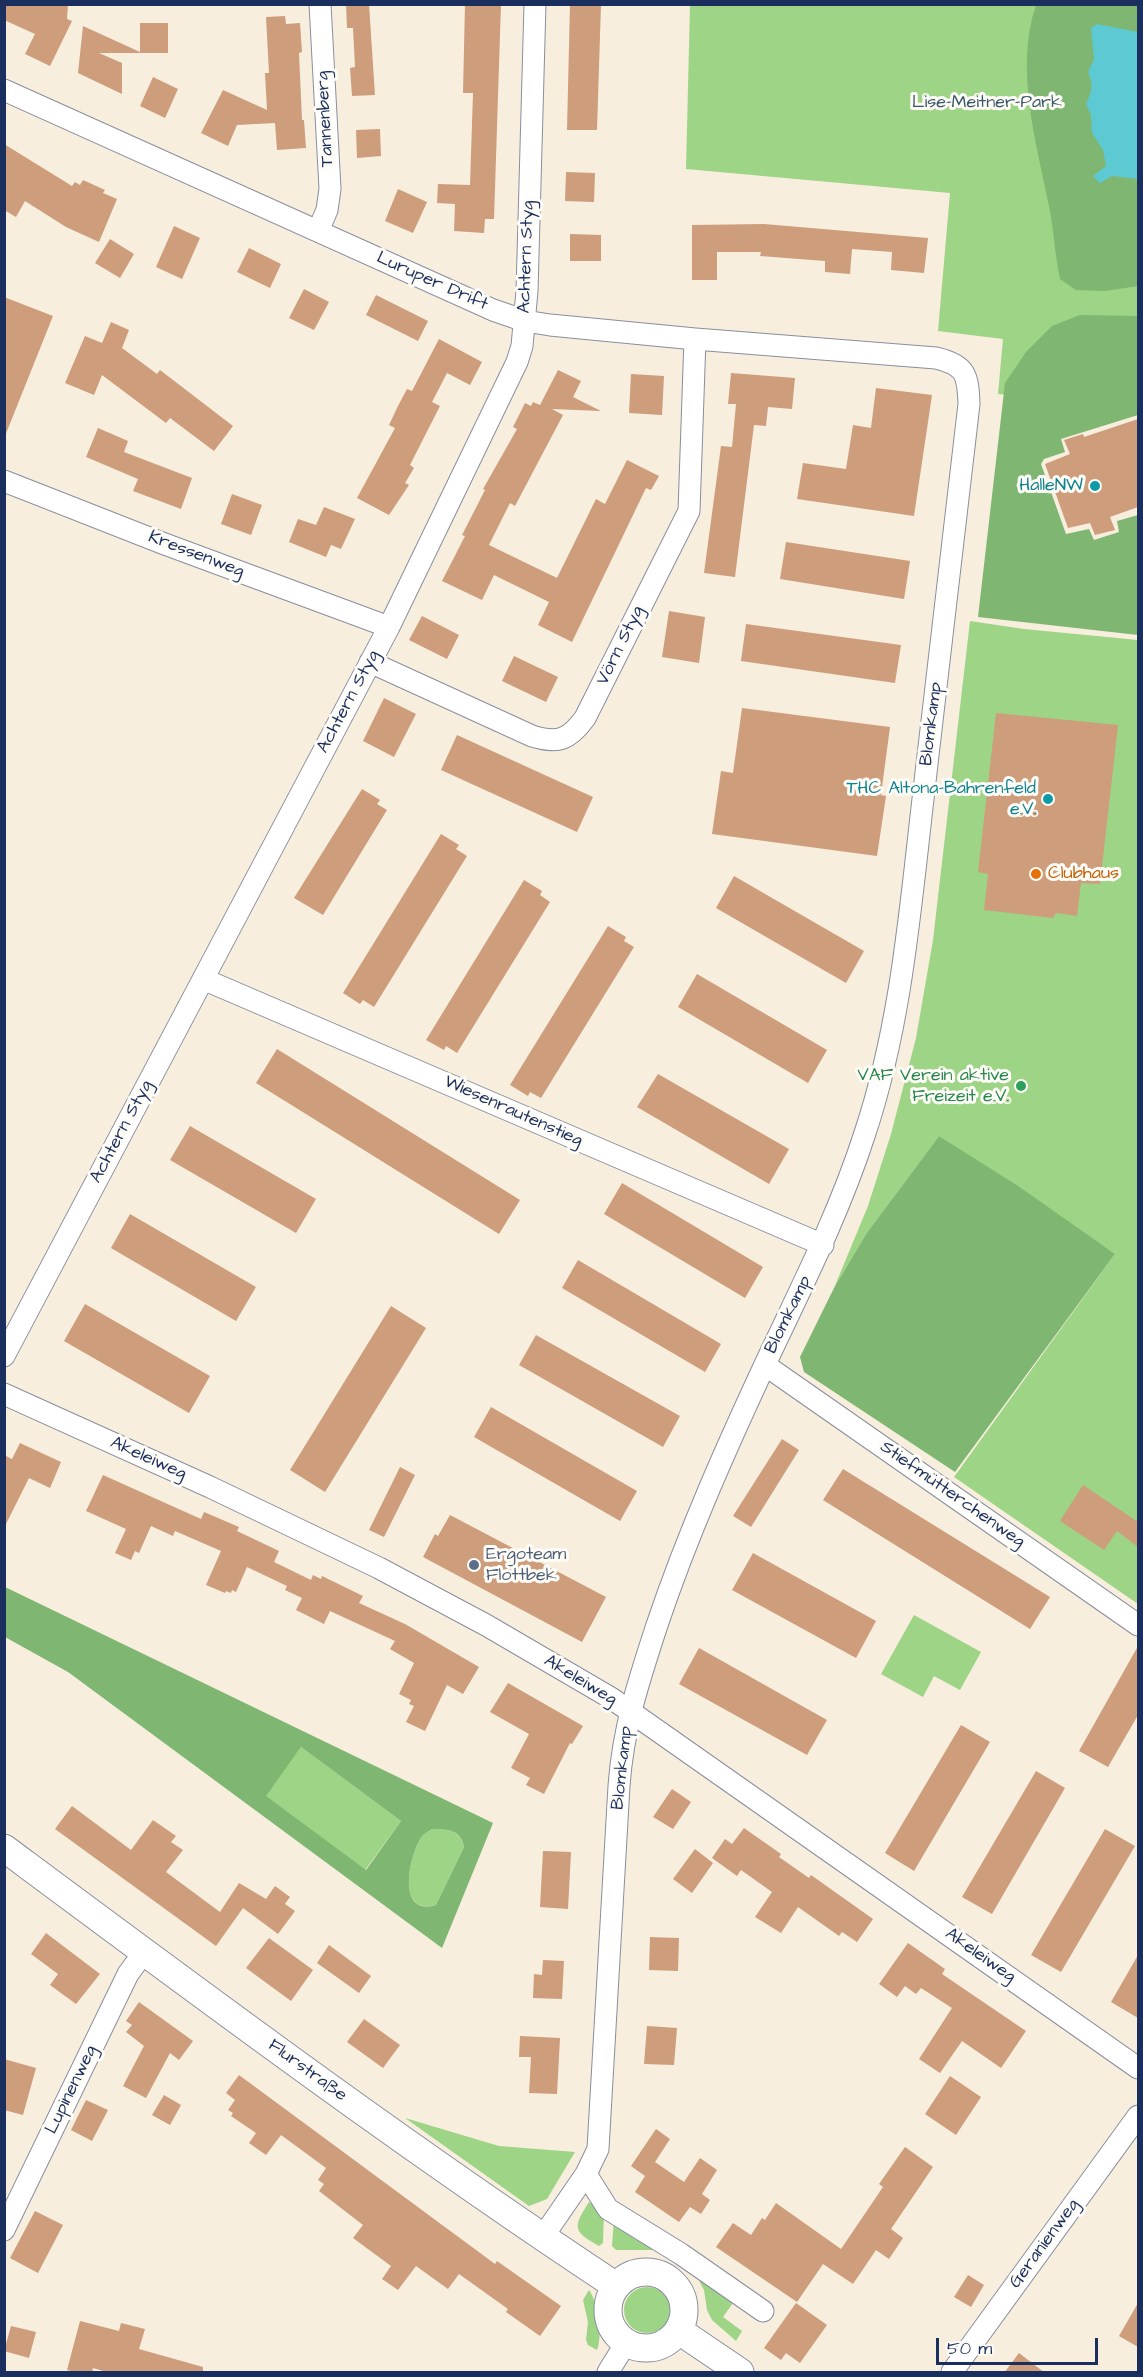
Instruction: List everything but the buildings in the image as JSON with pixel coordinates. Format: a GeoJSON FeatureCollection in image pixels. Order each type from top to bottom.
{"type":"FeatureCollection","features":[{"type":"Feature","properties":{"kind":"street","name":"Tannenberg"},"geometry":{"type":"LineString","coordinates":[[318,231],[327,210],[330,189],[320,4]]}},
{"type":"Feature","properties":{"kind":"street","name":"Achtern Styg"},"geometry":{"type":"LineString","coordinates":[[4,1356],[370,662],[517,362],[522,346],[525,321],[535,4]]}},
{"type":"Feature","properties":{"kind":"street","name":"Luruper Drift"},"geometry":{"type":"LineString","coordinates":[[4,90],[493,310],[525,321],[695,339],[936,358],[961,367]]}},
{"type":"Feature","properties":{"kind":"street","name":"Vörn Styg"},"geometry":{"type":"LineString","coordinates":[[370,662],[532,736],[548,741],[564,739],[576,732],[689,510],[695,339]]}},
{"type":"Feature","properties":{"kind":"street","name":"Blomkamp"},"geometry":{"type":"LineString","coordinates":[[542,2238],[586,2174],[598,2149],[602,2119],[621,1754],[629,1711],[677,1566],[696,1518],[765,1365],[823,1245],[866,1132],[892,1031],[904,961],[969,404],[967,376],[961,367]]}},
{"type":"Feature","properties":{"kind":"street","name":"Kressenweg"},"geometry":{"type":"LineString","coordinates":[[4,481],[162,543],[388,627]]}},
{"type":"Feature","properties":{"kind":"street","name":"Wiesenrautenstieg"},"geometry":{"type":"LineString","coordinates":[[203,979],[823,1245]]}},
{"type":"Feature","properties":{"kind":"street","name":"Stiefmütterchenweg"},"geometry":{"type":"LineString","coordinates":[[765,1365],[1138,1625]]}},
{"type":"Feature","properties":{"kind":"street","name":"Akeleiweg"},"geometry":{"type":"LineString","coordinates":[[4,1394],[226,1494],[379,1568],[611,1698],[1138,2068]]}},
{"type":"Feature","properties":{"kind":"street","name":"Flurstraße"},"geometry":{"type":"LineString","coordinates":[[4,1848],[354,2105],[542,2238],[616,2286]]}},
{"type":"Feature","properties":{"kind":"street","name":"Lupinenweg"},"geometry":{"type":"LineString","coordinates":[[6,2222],[128,1974],[144,1952]]}},
{"type":"Feature","properties":{"kind":"street","name":"Geranienweg"},"geometry":{"type":"LineString","coordinates":[[952,2373],[1138,2116]]}},
{"type":"Feature","properties":{"kind":"street"},"geometry":{"type":"LineString","coordinates":[[586,2174],[608,2209],[681,2254],[763,2311]]}},
{"type":"Feature","properties":{"kind":"street"},"geometry":{"type":"LineString","coordinates":[[650,2272],[668,2279],[683,2302],[684,2312],[678,2330],[666,2342],[658,2346],[642,2348],[626,2343],[619,2337],[609,2321],[609,2303],[616,2286],[631,2275],[640,2273],[650,2272]]}},
{"type":"Feature","properties":{"kind":"street"},"geometry":{"type":"LineString","coordinates":[[678,2330],[740,2373]]}},
{"type":"Feature","properties":{"kind":"street"},"geometry":{"type":"LineString","coordinates":[[608,2373],[626,2343]]}},
{"type":"Feature","properties":{"kind":"green space","name":"Lise-Meitner-Park"},"geometry":{"type":"Polygon","coordinates":[[[690,5],[1138,5],[1138,407],[998,394],[1003,339],[938,331],[950,193],[686,169],[690,5]]]}},
{"type":"Feature","properties":{"kind":"green space"},"geometry":{"type":"Polygon","coordinates":[[[1036,5],[1138,5],[1138,286],[1105,291],[1076,290],[1060,279],[1050,211],[1034,134],[1027,81],[1027,55],[1036,5]]]}},
{"type":"Feature","properties":{"kind":"green space"},"geometry":{"type":"Polygon","coordinates":[[[1080,315],[1138,316],[1138,415],[1061,439],[1065,452],[1044,459],[1041,464],[1066,534],[1089,529],[1094,540],[1119,532],[1117,521],[1138,515],[1138,635],[978,617],[1005,383],[1026,352],[1052,326],[1080,315]]]}},
{"type":"Feature","properties":{"kind":"green space","name":"VAF Verein aktive Freizeit e.V."},"geometry":{"type":"Polygon","coordinates":[[[970,621],[1024,629],[1138,640],[1138,1604],[954,1477],[1115,1254],[939,1136],[866,1234],[834,1288],[868,1206],[891,1134],[916,1038],[933,940],[970,621]]]}},
{"type":"Feature","properties":{"kind":"green space"},"geometry":{"type":"Polygon","coordinates":[[[939,1136],[1018,1186],[1115,1254],[955,1472],[804,1372],[800,1357],[834,1288],[866,1234],[939,1136]]]}},
{"type":"Feature","properties":{"kind":"green space"},"geometry":{"type":"Polygon","coordinates":[[[5,1587],[493,1823],[442,1948],[68,1672],[5,1637],[5,1587]],[[301,1747],[266,1796],[366,1870],[401,1821],[301,1747]],[[432,1829],[421,1838],[410,1870],[411,1894],[415,1902],[423,1906],[436,1905],[464,1847],[457,1834],[448,1830],[432,1829]]]}},
{"type":"Feature","properties":{"kind":"green space"},"geometry":{"type":"Polygon","coordinates":[[[914,1615],[981,1652],[960,1690],[934,1676],[923,1697],[881,1674],[914,1615]]]}},
{"type":"Feature","properties":{"kind":"green space"},"geometry":{"type":"Polygon","coordinates":[[[301,1747],[401,1821],[365,1870],[265,1796],[301,1747]]]}},
{"type":"Feature","properties":{"kind":"green space"},"geometry":{"type":"Polygon","coordinates":[[[432,1829],[448,1830],[456,1834],[464,1847],[436,1905],[423,1906],[415,1902],[411,1894],[410,1870],[421,1838],[432,1829]]]}},
{"type":"Feature","properties":{"kind":"green space"},"geometry":{"type":"Polygon","coordinates":[[[405,2118],[499,2146],[575,2152],[547,2199],[529,2206],[405,2118]]]}},
{"type":"Feature","properties":{"kind":"green space"},"geometry":{"type":"Polygon","coordinates":[[[589,2202],[604,2212],[603,2243],[599,2246],[584,2236],[578,2228],[580,2217],[589,2202]]]}},
{"type":"Feature","properties":{"kind":"green space"},"geometry":{"type":"Polygon","coordinates":[[[614,2219],[655,2250],[616,2250],[612,2246],[614,2219]]]}},
{"type":"Feature","properties":{"kind":"green space"},"geometry":{"type":"Polygon","coordinates":[[[695,2273],[728,2292],[733,2303],[723,2317],[742,2331],[736,2341],[712,2320],[707,2310],[704,2290],[695,2273]]]}},
{"type":"Feature","properties":{"kind":"green space"},"geometry":{"type":"Polygon","coordinates":[[[647,2287],[663,2294],[670,2310],[663,2326],[647,2333],[631,2326],[624,2310],[631,2294],[647,2287]]]}},
{"type":"Feature","properties":{"kind":"green space"},"geometry":{"type":"Polygon","coordinates":[[[589,2290],[599,2319],[600,2336],[597,2350],[588,2345],[586,2340],[588,2322],[583,2300],[589,2290]]]}},
{"type":"Feature","properties":{"kind":"water"},"geometry":{"type":"Polygon","coordinates":[[[1097,24],[1138,32],[1138,179],[1112,176],[1100,183],[1093,176],[1106,166],[1103,150],[1092,133],[1091,115],[1086,104],[1092,88],[1088,72],[1094,59],[1091,28],[1097,24]]]}},
{"type":"Feature","properties":{"kind":"place","name":"HalleNW"},"geometry":{"type":"Point","coordinates":[1095,486]}},
{"type":"Feature","properties":{"kind":"place","name":"THC Altona-Bahrenfeld e.V."},"geometry":{"type":"Point","coordinates":[1048,799]}},
{"type":"Feature","properties":{"kind":"place","name":"Clubhaus"},"geometry":{"type":"Point","coordinates":[1036,874]}},
{"type":"Feature","properties":{"kind":"place","name":"VAF Verein aktive Freizeit e.V."},"geometry":{"type":"Point","coordinates":[1021,1086]}},
{"type":"Feature","properties":{"kind":"place","name":"Ergoteam Flottbek"},"geometry":{"type":"Point","coordinates":[474,1565]}}]}
